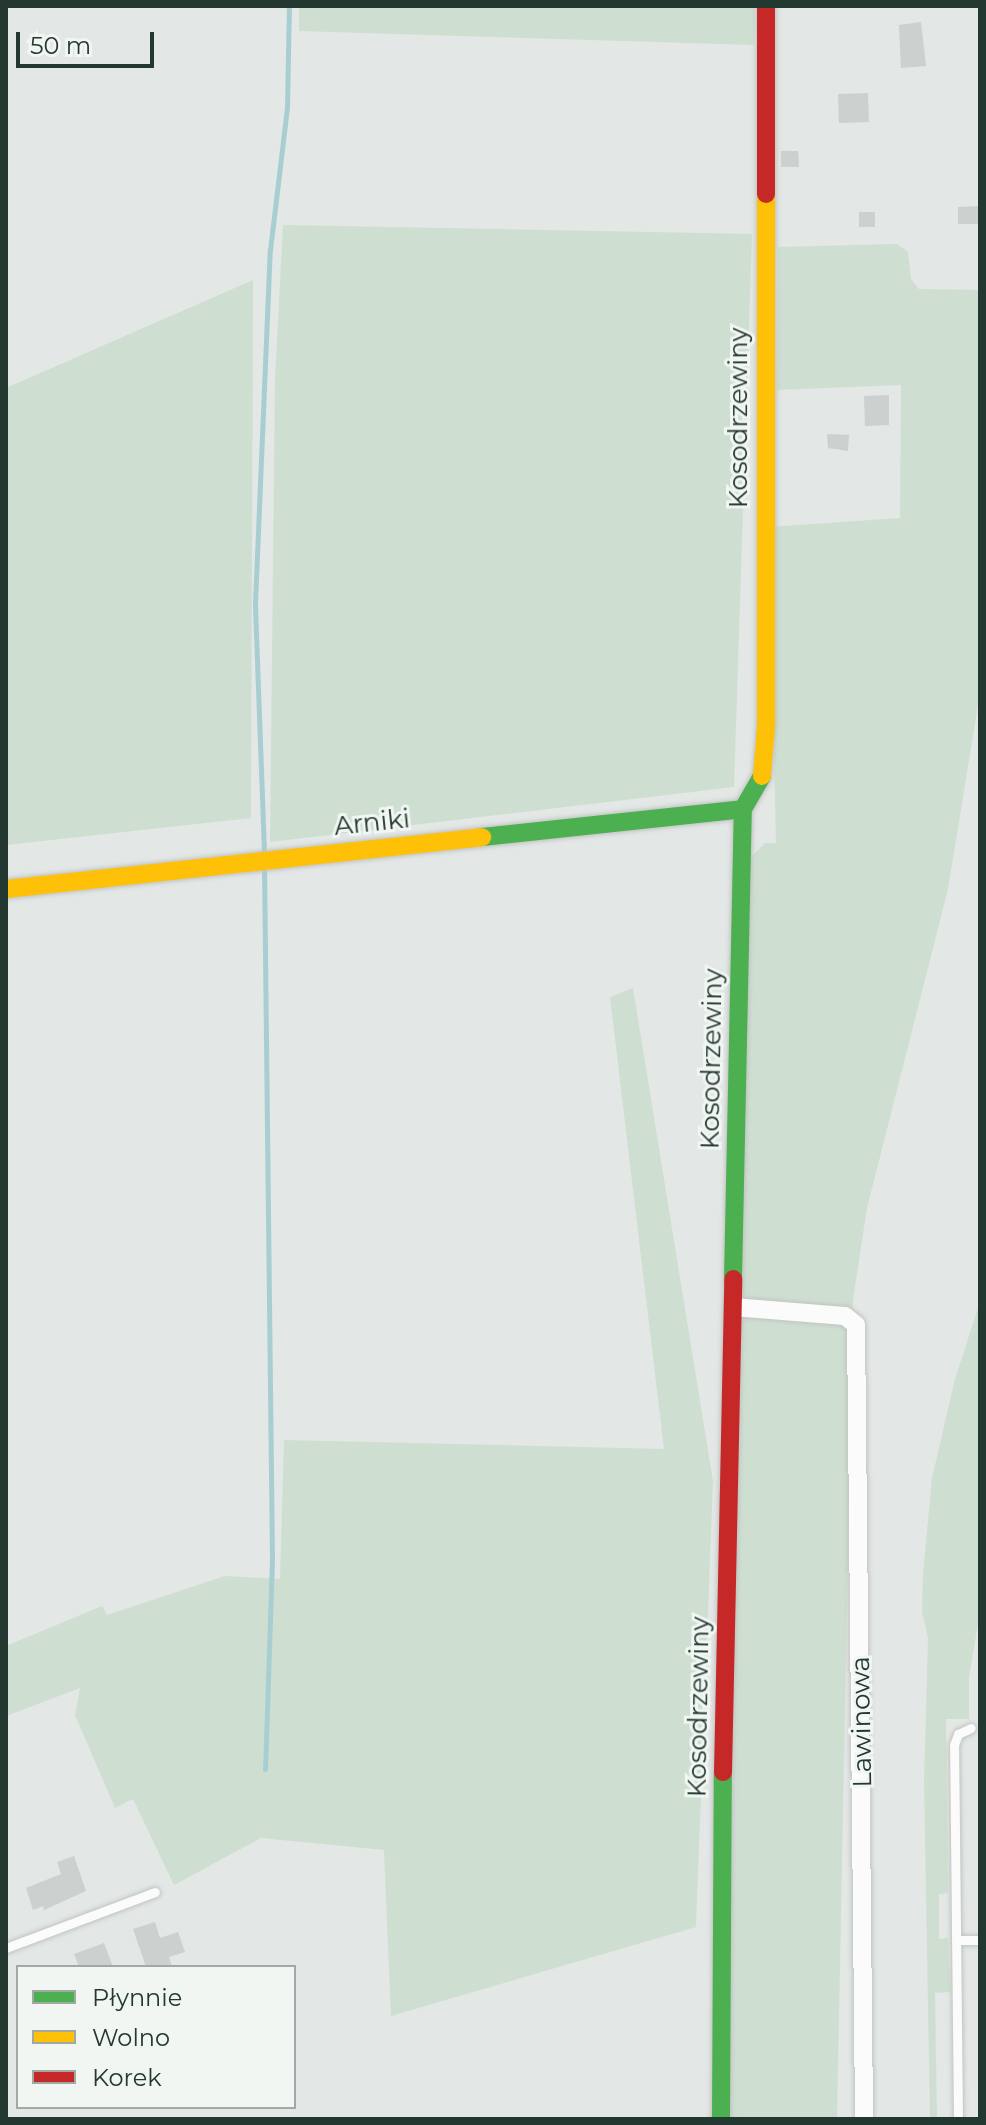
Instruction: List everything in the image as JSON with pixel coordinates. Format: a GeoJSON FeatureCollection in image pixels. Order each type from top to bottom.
{"type":"FeatureCollection","features":[{"type":"Feature","properties":{"kind":"street","name":"Kosodrzewiny"},"geometry":{"type":"LineString","coordinates":[[721,2119],[720,1935],[743,809],[762,780],[766,726],[766,6]]}},
{"type":"Feature","properties":{"kind":"street","name":"Arniki"},"geometry":{"type":"LineString","coordinates":[[6,889],[743,809]]}},
{"type":"Feature","properties":{"kind":"street","name":"Lawinowa"},"geometry":{"type":"LineString","coordinates":[[733,1307],[845,1316],[856,1325],[864,2119]]}},
{"type":"Feature","properties":{"kind":"lane"},"geometry":{"type":"LineString","coordinates":[[958,2119],[954,1745],[958,1734],[971,1728]]}},
{"type":"Feature","properties":{"kind":"lane"},"geometry":{"type":"LineString","coordinates":[[6,1948],[155,1892]]}},
{"type":"Feature","properties":{"kind":"lane"},"geometry":{"type":"LineString","coordinates":[[956,1940],[980,1940]]}},
{"type":"Feature","properties":{"kind":"green space"},"geometry":{"type":"Polygon","coordinates":[[[299,6],[755,6],[754,45],[299,31],[299,6]]]}},
{"type":"Feature","properties":{"kind":"green space"},"geometry":{"type":"Polygon","coordinates":[[[283,225],[752,234],[734,787],[270,842],[275,380],[283,225]]]}},
{"type":"Feature","properties":{"kind":"green space"},"geometry":{"type":"Polygon","coordinates":[[[897,244],[908,252],[911,279],[919,289],[980,290],[980,693],[948,889],[867,1208],[853,1300],[837,2119],[721,2119],[741,867],[765,843],[776,843],[769,527],[900,518],[901,385],[777,390],[778,247],[897,244]]]}},
{"type":"Feature","properties":{"kind":"green space"},"geometry":{"type":"Polygon","coordinates":[[[253,280],[251,818],[6,845],[6,388],[253,280]]]}},
{"type":"Feature","properties":{"kind":"green space"},"geometry":{"type":"Polygon","coordinates":[[[633,988],[713,1481],[696,1927],[391,2016],[384,1850],[261,1838],[174,1885],[133,1799],[115,1808],[75,1715],[80,1688],[6,1716],[6,1646],[102,1606],[107,1615],[225,1576],[280,1579],[284,1440],[664,1449],[610,997],[633,988]]]}},
{"type":"Feature","properties":{"kind":"green space"},"geometry":{"type":"Polygon","coordinates":[[[980,1302],[980,1612],[969,1677],[969,1719],[946,1719],[948,1893],[939,1894],[939,1939],[948,1938],[950,1992],[935,1993],[937,2119],[930,2119],[924,1781],[928,1638],[922,1612],[923,1574],[932,1478],[955,1379],[980,1302]]]}},
{"type":"Feature","properties":{"kind":"building"},"geometry":{"type":"Polygon","coordinates":[[[921,22],[926,66],[901,68],[899,25],[921,22]]]}},
{"type":"Feature","properties":{"kind":"building"},"geometry":{"type":"Polygon","coordinates":[[[868,93],[869,122],[839,123],[838,94],[868,93]]]}},
{"type":"Feature","properties":{"kind":"building"},"geometry":{"type":"Polygon","coordinates":[[[781,151],[798,151],[799,167],[781,167],[781,151]]]}},
{"type":"Feature","properties":{"kind":"building"},"geometry":{"type":"Polygon","coordinates":[[[980,206],[980,224],[958,224],[958,207],[980,206]]]}},
{"type":"Feature","properties":{"kind":"building"},"geometry":{"type":"Polygon","coordinates":[[[859,212],[875,212],[875,227],[859,227],[859,212]]]}},
{"type":"Feature","properties":{"kind":"building"},"geometry":{"type":"Polygon","coordinates":[[[889,395],[889,425],[865,426],[864,396],[889,395]]]}},
{"type":"Feature","properties":{"kind":"building"},"geometry":{"type":"Polygon","coordinates":[[[827,434],[849,435],[848,451],[828,448],[827,434]]]}},
{"type":"Feature","properties":{"kind":"building"},"geometry":{"type":"Polygon","coordinates":[[[74,1856],[86,1891],[44,1910],[43,1906],[33,1910],[26,1888],[61,1874],[57,1862],[74,1856]]]}},
{"type":"Feature","properties":{"kind":"building"},"geometry":{"type":"Polygon","coordinates":[[[155,1922],[160,1938],[178,1932],[185,1952],[169,1957],[171,1965],[145,1965],[133,1929],[155,1922]]]}},
{"type":"Feature","properties":{"kind":"building"},"geometry":{"type":"Polygon","coordinates":[[[104,1943],[112,1965],[78,1965],[74,1954],[104,1943]]]}},
{"type":"Feature","properties":{"kind":"waterway"},"geometry":{"type":"LineString","coordinates":[[264,852],[255,603],[270,250],[287,107],[289,6]]}},
{"type":"Feature","properties":{"kind":"waterway"},"geometry":{"type":"LineString","coordinates":[[264,866],[272,1560],[265,1769]]}},
{"type":"Feature","properties":{"kind":"traffic: fast"},"geometry":{"type":"LineString","coordinates":[[733,1279],[743,809],[762,776]]}},
{"type":"Feature","properties":{"kind":"traffic: fast"},"geometry":{"type":"LineString","coordinates":[[482,837],[743,809]]}},
{"type":"Feature","properties":{"kind":"traffic: fast"},"geometry":{"type":"LineString","coordinates":[[721,2119],[723,1772]]}},
{"type":"Feature","properties":{"kind":"traffic: slow"},"geometry":{"type":"LineString","coordinates":[[762,776],[766,726],[766,194]]}},
{"type":"Feature","properties":{"kind":"traffic: slow"},"geometry":{"type":"LineString","coordinates":[[6,889],[482,837]]}},
{"type":"Feature","properties":{"kind":"traffic: jam"},"geometry":{"type":"LineString","coordinates":[[766,6],[766,194]]}},
{"type":"Feature","properties":{"kind":"traffic: jam"},"geometry":{"type":"LineString","coordinates":[[723,1772],[733,1279]]}}]}
